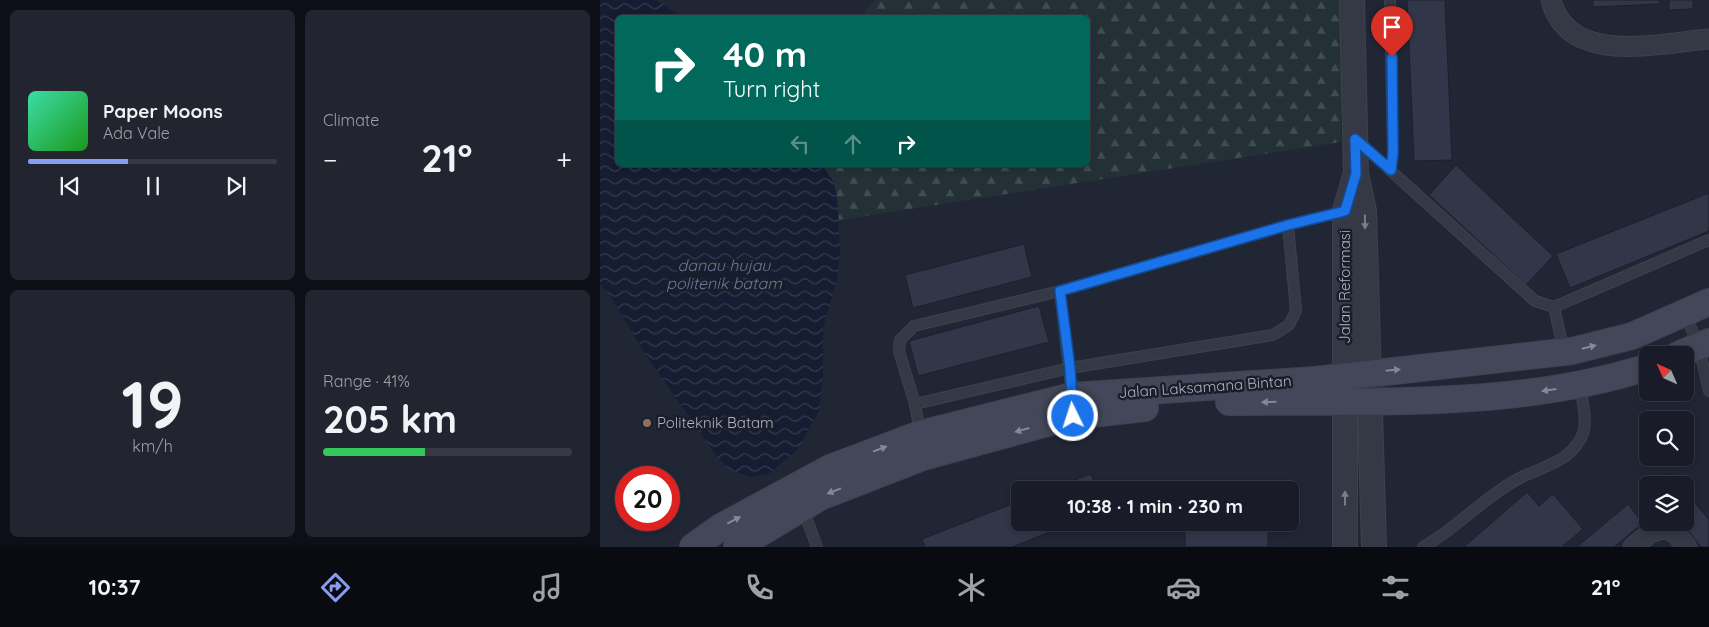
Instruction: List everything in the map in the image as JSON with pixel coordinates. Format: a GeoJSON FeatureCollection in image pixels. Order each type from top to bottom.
{"type":"FeatureCollection","features":[{"type":"Feature","properties":{"kind":"main road","name":"Jalan Laksamana Bintan"},"geometry":{"type":"LineString","coordinates":[[693,547],[721,528],[830,468],[1073,406],[1356,388],[1564,352],[1632,336],[1709,302]]}},
{"type":"Feature","properties":{"kind":"main road","name":"Jalan Laksamana Bintan"},"geometry":{"type":"LineString","coordinates":[[1356,388],[1500,397],[1580,385],[1639,369]]}},
{"type":"Feature","properties":{"kind":"main road","name":"Jalan Laksamana Bintan"},"geometry":{"type":"LineString","coordinates":[[737,547],[802,506],[922,445]]}},
{"type":"Feature","properties":{"kind":"street","name":"Jalan Reformasi"},"geometry":{"type":"LineString","coordinates":[[1352,0],[1356,174],[1364,211],[1356,388]]}},
{"type":"Feature","properties":{"kind":"street"},"geometry":{"type":"LineString","coordinates":[[1551,0],[1559,20],[1572,32],[1593,43],[1612,47],[1709,39]]}},
{"type":"Feature","properties":{"kind":"street","name":"Jalan Reformasi"},"geometry":{"type":"LineString","coordinates":[[1356,174],[1345,211],[1356,388]]}},
{"type":"Feature","properties":{"kind":"street"},"geometry":{"type":"LineString","coordinates":[[1345,547],[1356,388]]}},
{"type":"Feature","properties":{"kind":"street"},"geometry":{"type":"LineString","coordinates":[[1356,388],[1374,547]]}},
{"type":"Feature","properties":{"kind":"street"},"geometry":{"type":"LineString","coordinates":[[1634,547],[1650,533],[1664,528],[1675,533],[1687,547]]}},
{"type":"Feature","properties":{"kind":"lane"},"geometry":{"type":"LineString","coordinates":[[1390,0],[1393,153],[1391,170]]}},
{"type":"Feature","properties":{"kind":"lane"},"geometry":{"type":"LineString","coordinates":[[1355,139],[1534,301],[1554,307],[1709,240]]}},
{"type":"Feature","properties":{"kind":"lane"},"geometry":{"type":"LineString","coordinates":[[922,445],[916,404],[899,351],[900,340],[914,326],[1060,291],[1288,225],[1345,211]]}},
{"type":"Feature","properties":{"kind":"lane"},"geometry":{"type":"LineString","coordinates":[[916,404],[1070,368],[1273,335],[1289,325],[1296,311],[1288,225]]}},
{"type":"Feature","properties":{"kind":"lane"},"geometry":{"type":"LineString","coordinates":[[1060,291],[1073,406]]}},
{"type":"Feature","properties":{"kind":"lane"},"geometry":{"type":"LineString","coordinates":[[1554,307],[1564,352]]}},
{"type":"Feature","properties":{"kind":"lane"},"geometry":{"type":"LineString","coordinates":[[1685,314],[1709,391]]}},
{"type":"Feature","properties":{"kind":"lane"},"geometry":{"type":"LineString","coordinates":[[1423,547],[1437,539],[1513,482],[1554,464],[1572,451],[1585,428],[1580,385]]}},
{"type":"Feature","properties":{"kind":"lane"},"geometry":{"type":"LineString","coordinates":[[802,506],[817,547]]}},
{"type":"Feature","properties":{"kind":"green space"},"geometry":{"type":"Polygon","coordinates":[[[875,0],[1341,0],[1341,142],[839,220],[833,181],[823,167],[1090,167],[1090,15],[862,15],[875,0]]]}},
{"type":"Feature","properties":{"kind":"water","name":"danau hujau politenik batam"},"geometry":{"type":"Polygon","coordinates":[[[600,0],[656,0],[680,15],[615,15],[615,167],[823,167],[833,181],[837,195],[840,250],[837,279],[823,328],[823,376],[819,411],[797,450],[770,473],[751,477],[728,469],[714,453],[640,346],[611,297],[600,284],[600,0]]]}},
{"type":"Feature","properties":{"kind":"building"},"geometry":{"type":"Polygon","coordinates":[[[1407,0],[1445,0],[1452,160],[1414,161],[1407,0]]]}},
{"type":"Feature","properties":{"kind":"building"},"geometry":{"type":"Polygon","coordinates":[[[1593,0],[1659,0],[1659,4],[1593,7],[1593,0]]]}},
{"type":"Feature","properties":{"kind":"building"},"geometry":{"type":"Polygon","coordinates":[[[1669,0],[1693,0],[1693,9],[1669,10],[1669,0]]]}},
{"type":"Feature","properties":{"kind":"building"},"geometry":{"type":"Polygon","coordinates":[[[1456,165],[1553,256],[1526,285],[1429,195],[1456,165]]]}},
{"type":"Feature","properties":{"kind":"building"},"geometry":{"type":"Polygon","coordinates":[[[1709,193],[1709,231],[1570,288],[1556,254],[1709,193]]]}},
{"type":"Feature","properties":{"kind":"building"},"geometry":{"type":"Polygon","coordinates":[[[1024,244],[1032,277],[913,308],[905,275],[1024,244]]]}},
{"type":"Feature","properties":{"kind":"building"},"geometry":{"type":"Polygon","coordinates":[[[1039,306],[1049,342],[918,376],[909,341],[1039,306]]]}},
{"type":"Feature","properties":{"kind":"building"},"geometry":{"type":"Polygon","coordinates":[[[1091,474],[1094,481],[1072,481],[1091,474]]]}},
{"type":"Feature","properties":{"kind":"building"},"geometry":{"type":"Polygon","coordinates":[[[1527,492],[1539,506],[1553,494],[1583,529],[1562,547],[1464,547],[1527,492]]]}},
{"type":"Feature","properties":{"kind":"building"},"geometry":{"type":"Polygon","coordinates":[[[1694,502],[1709,520],[1709,547],[1701,547],[1688,531],[1694,531],[1694,502]]]}},
{"type":"Feature","properties":{"kind":"building"},"geometry":{"type":"Polygon","coordinates":[[[1011,504],[1011,531],[1052,531],[1012,547],[925,547],[922,539],[1011,504]]]}},
{"type":"Feature","properties":{"kind":"building"},"geometry":{"type":"Polygon","coordinates":[[[1628,504],[1639,518],[1639,526],[1614,547],[1577,547],[1628,504]]]}},
{"type":"Feature","properties":{"kind":"building"},"geometry":{"type":"Polygon","coordinates":[[[1185,531],[1268,531],[1268,547],[1185,547],[1185,531]]]}},
{"type":"Feature","properties":{"kind":"place","name":"Politeknik Batam"},"geometry":{"type":"Point","coordinates":[647,423]}},
{"type":"Feature","properties":{"kind":"route"},"geometry":{"type":"LineString","coordinates":[[1073,416],[1070,368],[1060,291],[1288,225],[1345,211],[1356,174],[1355,139],[1391,170],[1393,153],[1392,57]]}}]}
